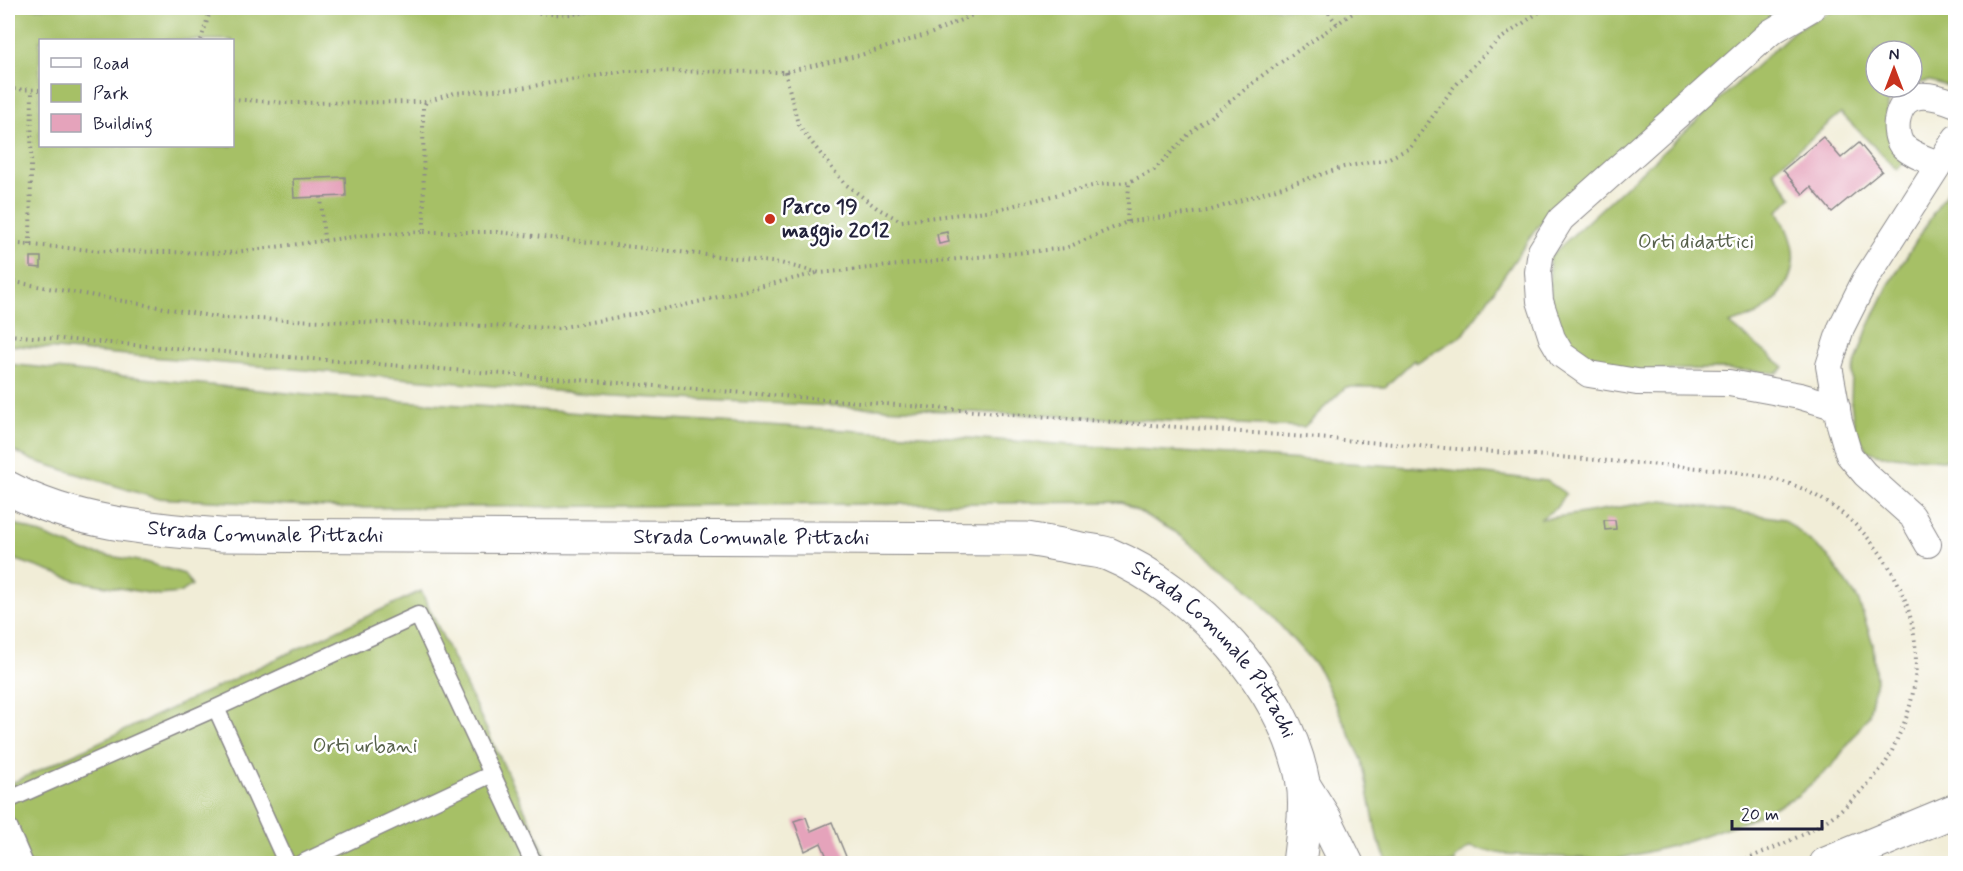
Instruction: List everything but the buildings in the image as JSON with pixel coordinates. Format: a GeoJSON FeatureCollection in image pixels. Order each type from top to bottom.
{"type":"FeatureCollection","features":[{"type":"Feature","properties":{"kind":"street"},"geometry":{"type":"LineString","coordinates":[[1812,8],[1771,32],[1562,219],[1541,251],[1538,272],[1540,301],[1552,338],[1562,355],[1589,374],[1637,382],[1729,383],[1800,396],[1837,408]]}},
{"type":"Feature","properties":{"kind":"street"},"geometry":{"type":"LineString","coordinates":[[1938,164],[1914,154],[1901,143],[1896,128],[1899,109],[1912,97],[1935,95],[1956,104]]}},
{"type":"Feature","properties":{"kind":"street"},"geometry":{"type":"LineString","coordinates":[[1928,544],[1912,516],[1865,474],[1849,455],[1829,366],[1841,328],[1865,280],[1956,138]]}},
{"type":"Feature","properties":{"kind":"street","name":"Strada Comunale Pittachi"},"geometry":{"type":"LineString","coordinates":[[8,489],[30,500],[105,522],[165,531],[221,535],[1027,539],[1106,553],[1148,574],[1195,609],[1238,653],[1269,696],[1292,740],[1303,783],[1304,818],[1299,864]]}},
{"type":"Feature","properties":{"kind":"street"},"geometry":{"type":"LineString","coordinates":[[1303,783],[1325,819],[1347,864]]}},
{"type":"Feature","properties":{"kind":"street"},"geometry":{"type":"LineString","coordinates":[[1826,864],[1956,810]]}},
{"type":"Feature","properties":{"kind":"lane"},"geometry":{"type":"LineString","coordinates":[[8,800],[418,615],[534,864]]}},
{"type":"Feature","properties":{"kind":"lane"},"geometry":{"type":"LineString","coordinates":[[216,708],[287,864]]}},
{"type":"Feature","properties":{"kind":"lane"},"geometry":{"type":"LineString","coordinates":[[300,864],[492,774]]}},
{"type":"Feature","properties":{"kind":"lane"},"geometry":{"type":"LineString","coordinates":[[8,825],[25,864]]}},
{"type":"Feature","properties":{"kind":"path"},"geometry":{"type":"LineString","coordinates":[[201,39],[211,8]]}},
{"type":"Feature","properties":{"kind":"path"},"geometry":{"type":"LineString","coordinates":[[503,8],[564,16],[600,8]]}},
{"type":"Feature","properties":{"kind":"path"},"geometry":{"type":"LineString","coordinates":[[234,99],[286,104],[426,102],[454,93],[520,88],[626,71],[785,72],[861,55],[932,33],[988,8]]}},
{"type":"Feature","properties":{"kind":"path"},"geometry":{"type":"LineString","coordinates":[[1325,8],[1337,24]]}},
{"type":"Feature","properties":{"kind":"path"},"geometry":{"type":"LineString","coordinates":[[785,72],[798,124],[812,143],[844,183],[877,208],[901,221],[995,210],[1096,185],[1129,182],[1154,170],[1190,134],[1264,74],[1360,8]]}},
{"type":"Feature","properties":{"kind":"path"},"geometry":{"type":"LineString","coordinates":[[8,281],[222,318],[558,328],[685,305],[820,273],[1066,248],[1127,222],[1208,211],[1344,167],[1387,159],[1410,148],[1453,88],[1496,42],[1545,8]]}},
{"type":"Feature","properties":{"kind":"path"},"geometry":{"type":"LineString","coordinates":[[8,88],[39,90]]}},
{"type":"Feature","properties":{"kind":"path"},"geometry":{"type":"LineString","coordinates":[[30,245],[32,89]]}},
{"type":"Feature","properties":{"kind":"path"},"geometry":{"type":"LineString","coordinates":[[424,232],[423,108],[426,102]]}},
{"type":"Feature","properties":{"kind":"path"},"geometry":{"type":"LineString","coordinates":[[1127,222],[1129,182]]}},
{"type":"Feature","properties":{"kind":"path"},"geometry":{"type":"LineString","coordinates":[[321,197],[324,241]]}},
{"type":"Feature","properties":{"kind":"path"},"geometry":{"type":"LineString","coordinates":[[8,243],[102,251],[228,253],[368,235],[497,232],[780,262],[820,273]]}},
{"type":"Feature","properties":{"kind":"path"},"geometry":{"type":"LineString","coordinates":[[8,335],[1700,468],[1777,479],[1807,491],[1838,510],[1869,536],[1904,595],[1914,633],[1916,678],[1907,720],[1886,763],[1856,796],[1822,824],[1778,846],[1734,864]]}},
{"type":"Feature","properties":{"kind":"green space","name":"Parco 19 maggio 2012"},"geometry":{"type":"Polygon","coordinates":[[[8,8],[1794,8],[1768,25],[1538,226],[1464,334],[1416,363],[1414,360],[1385,387],[1346,387],[1304,427],[613,396],[8,345],[8,8]]]}},
{"type":"Feature","properties":{"kind":"green space","name":"Orti didattici"},"geometry":{"type":"Polygon","coordinates":[[[1844,8],[1955,8],[1955,88],[1930,81],[1924,82],[1924,39],[1864,39],[1864,99],[1890,99],[1888,109],[1891,127],[1905,161],[1897,170],[1841,113],[1773,171],[1792,197],[1778,211],[1792,244],[1791,275],[1778,297],[1765,309],[1730,324],[1784,367],[1778,373],[1724,369],[1629,370],[1595,363],[1570,343],[1557,327],[1551,307],[1549,257],[1795,30],[1828,13],[1844,8]]]}},
{"type":"Feature","properties":{"kind":"green space"},"geometry":{"type":"Polygon","coordinates":[[[1955,179],[1955,461],[1880,455],[1868,451],[1855,431],[1851,402],[1852,373],[1867,330],[1888,286],[1955,179]]]}},
{"type":"Feature","properties":{"kind":"green space"},"geometry":{"type":"Polygon","coordinates":[[[8,364],[307,395],[1441,469],[1547,481],[1566,494],[1556,508],[1540,519],[1663,500],[1784,519],[1828,556],[1858,599],[1873,644],[1876,680],[1869,715],[1833,765],[1797,796],[1746,821],[1672,846],[1614,860],[1503,854],[1470,847],[1455,859],[1455,863],[1388,863],[1377,837],[1362,760],[1318,668],[1238,578],[1175,532],[1122,502],[347,508],[155,498],[32,460],[8,448],[8,364]]]}},
{"type":"Feature","properties":{"kind":"green space"},"geometry":{"type":"Polygon","coordinates":[[[8,521],[86,552],[145,562],[184,574],[192,585],[180,593],[160,595],[77,581],[8,557],[8,521]]]}},
{"type":"Feature","properties":{"kind":"green space","name":"Orti urbani"},"geometry":{"type":"Polygon","coordinates":[[[421,591],[550,863],[14,863],[8,850],[8,785],[421,591]]]}},
{"type":"Feature","properties":{"kind":"place","name":"Parco 19 maggio 2012"},"geometry":{"type":"Point","coordinates":[770,219]}}]}
